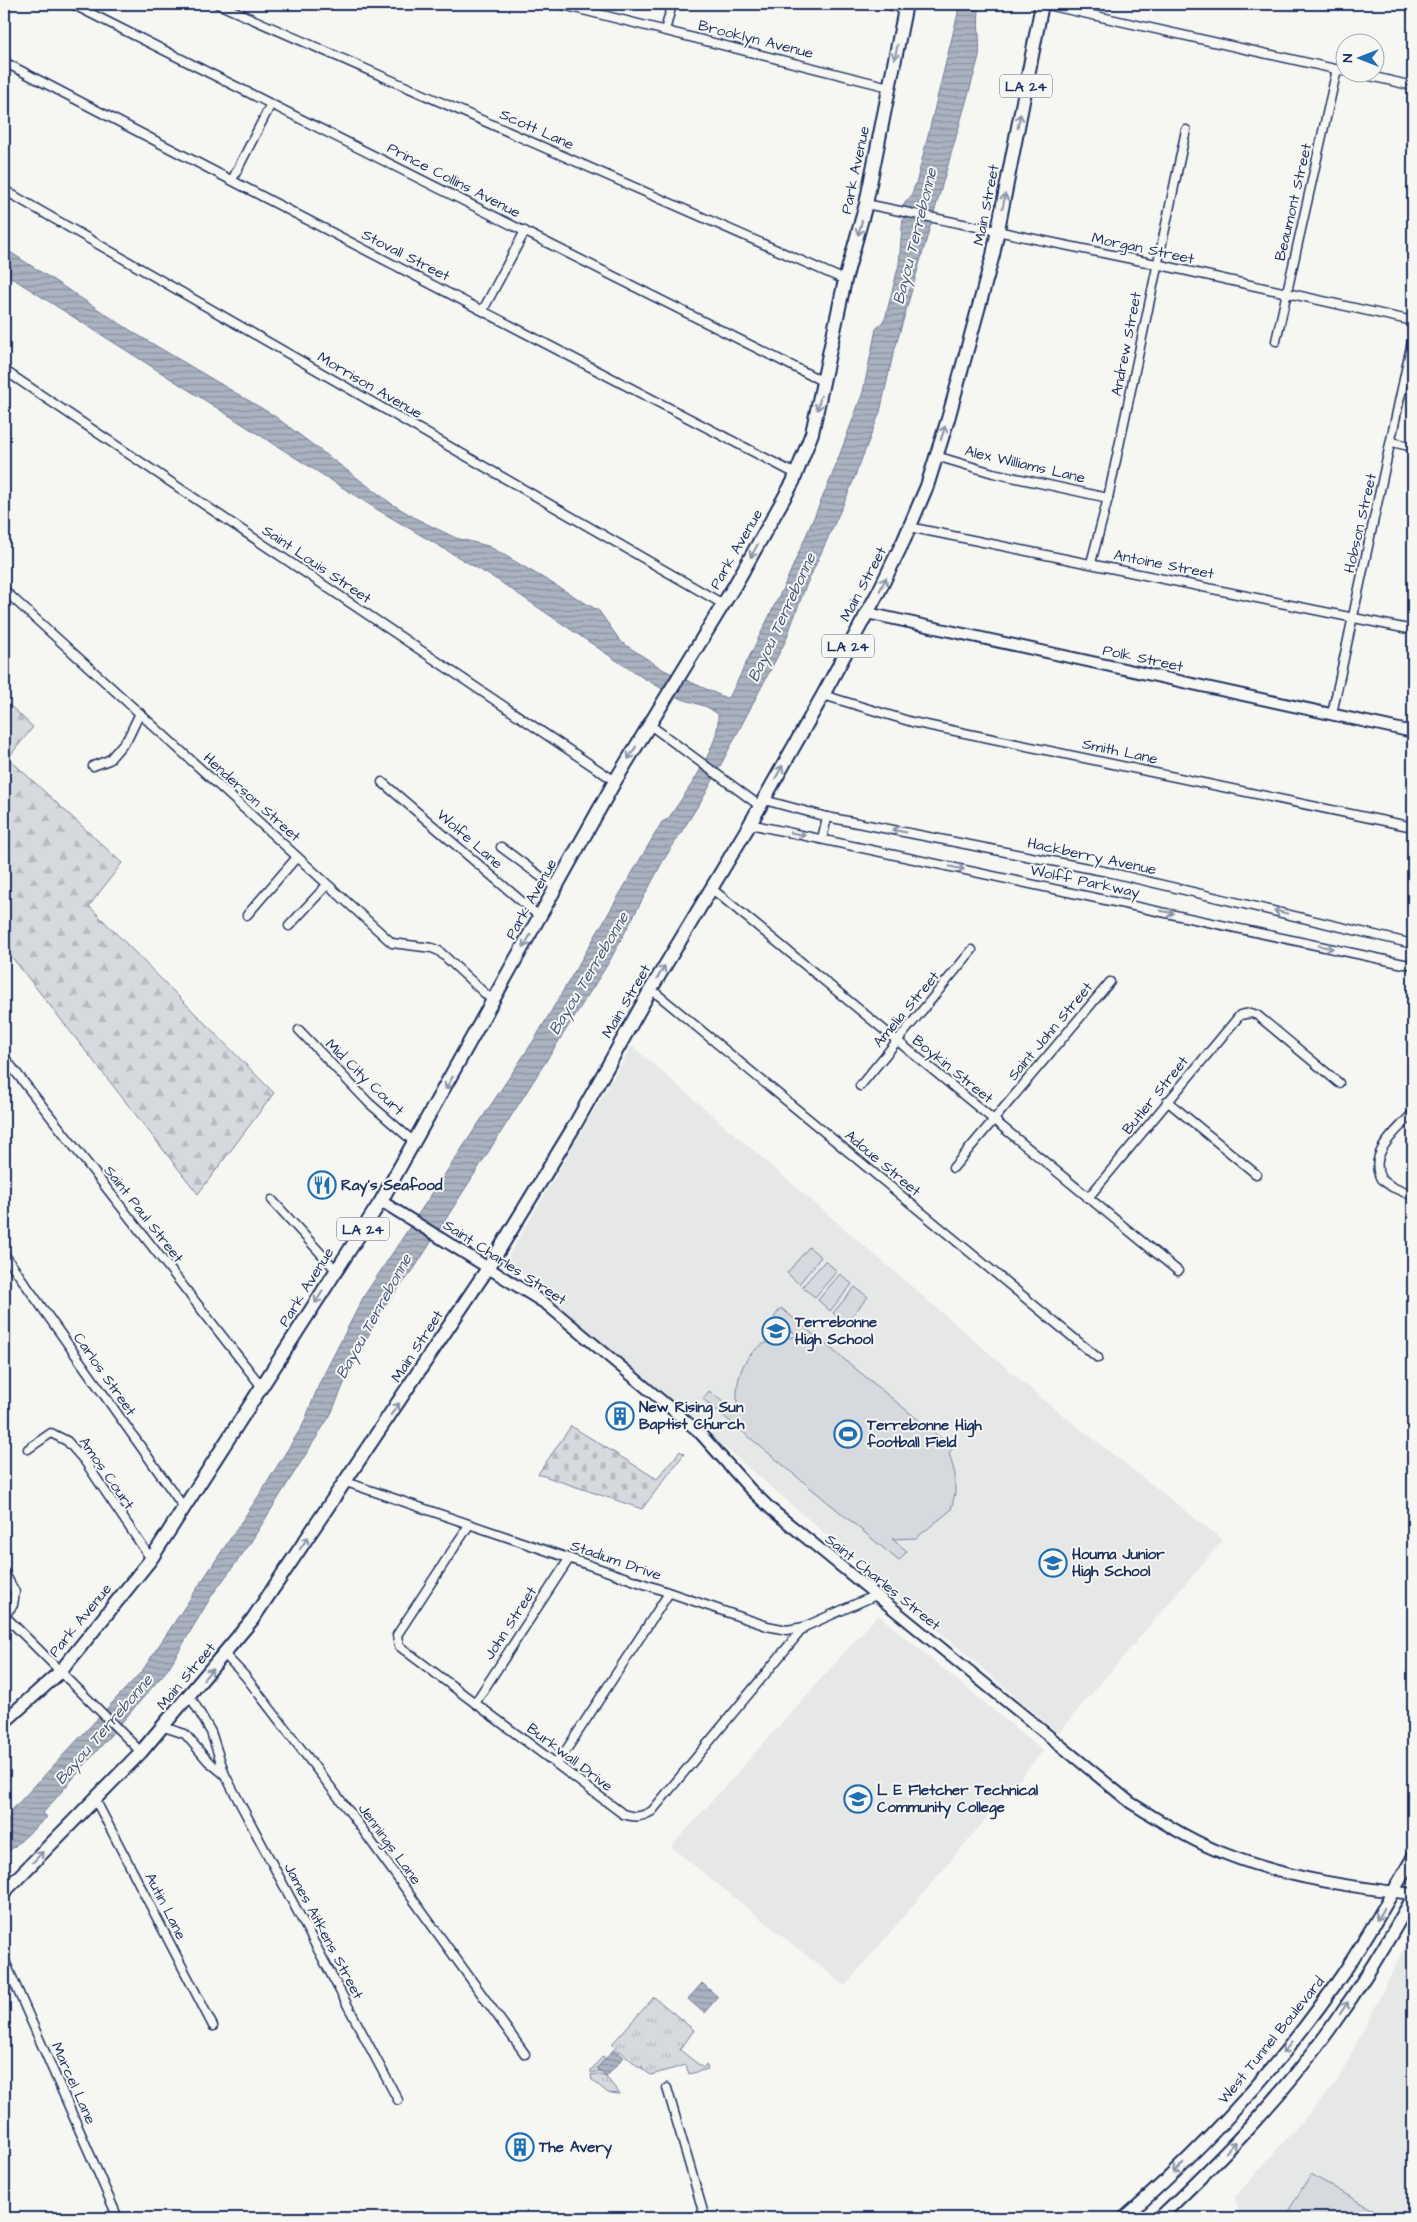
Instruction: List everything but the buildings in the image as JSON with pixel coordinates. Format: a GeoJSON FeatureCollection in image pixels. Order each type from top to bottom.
{"type":"FeatureCollection","features":[{"type":"Feature","properties":{"kind":"main road","name":"Main Street"},"geometry":{"type":"LineString","coordinates":[[4,1892],[142,1752],[225,1655],[252,1620],[346,1482],[488,1268],[572,1130],[651,989],[750,824],[867,614],[910,527],[936,456],[998,232],[1043,4]]}},
{"type":"Feature","properties":{"kind":"main road","name":"Park Avenue"},"geometry":{"type":"LineString","coordinates":[[4,1722],[60,1672],[151,1559],[382,1201],[615,781],[650,725],[665,696],[723,604],[796,474],[812,433],[845,280],[866,204],[905,6]]}},
{"type":"Feature","properties":{"kind":"main road","name":"West Tunnel Boulevard"},"geometry":{"type":"LineString","coordinates":[[1124,2218],[1208,2140],[1261,2081],[1310,2020],[1342,1974],[1413,1857]]}},
{"type":"Feature","properties":{"kind":"main road"},"geometry":{"type":"LineString","coordinates":[[1159,2218],[1236,2141],[1290,2081],[1329,2030],[1413,1895]]}},
{"type":"Feature","properties":{"kind":"street"},"geometry":{"type":"LineString","coordinates":[[4,8],[6,4]]}},
{"type":"Feature","properties":{"kind":"street","name":"Prince Collins Avenue"},"geometry":{"type":"LineString","coordinates":[[72,4],[824,382]]}},
{"type":"Feature","properties":{"kind":"street","name":"Scott Lane"},"geometry":{"type":"LineString","coordinates":[[218,4],[845,280]]}},
{"type":"Feature","properties":{"kind":"street","name":"Brooklyn Avenue"},"geometry":{"type":"LineString","coordinates":[[559,4],[888,87]]}},
{"type":"Feature","properties":{"kind":"street"},"geometry":{"type":"LineString","coordinates":[[665,31],[672,4]]}},
{"type":"Feature","properties":{"kind":"street"},"geometry":{"type":"LineString","coordinates":[[885,4],[905,6]]}},
{"type":"Feature","properties":{"kind":"street"},"geometry":{"type":"LineString","coordinates":[[1043,4],[1334,68]]}},
{"type":"Feature","properties":{"kind":"street","name":"Stovall Street"},"geometry":{"type":"LineString","coordinates":[[4,62],[796,474]]}},
{"type":"Feature","properties":{"kind":"street"},"geometry":{"type":"LineString","coordinates":[[1384,79],[1413,86]]}},
{"type":"Feature","properties":{"kind":"street","name":"Beaumont Street"},"geometry":{"type":"LineString","coordinates":[[1276,341],[1338,82]]}},
{"type":"Feature","properties":{"kind":"street"},"geometry":{"type":"LineString","coordinates":[[232,180],[271,104]]}},
{"type":"Feature","properties":{"kind":"street","name":"Andrew Street"},"geometry":{"type":"LineString","coordinates":[[1091,563],[1108,498],[1156,264],[1186,130]]}},
{"type":"Feature","properties":{"kind":"street","name":"Morrison Avenue"},"geometry":{"type":"LineString","coordinates":[[4,190],[723,604]]}},
{"type":"Feature","properties":{"kind":"street","name":"Morgan Street"},"geometry":{"type":"LineString","coordinates":[[866,204],[1156,264],[1413,321]]}},
{"type":"Feature","properties":{"kind":"street"},"geometry":{"type":"LineString","coordinates":[[483,310],[525,231]]}},
{"type":"Feature","properties":{"kind":"street","name":"Hobson Street"},"geometry":{"type":"LineString","coordinates":[[1332,714],[1392,442],[1413,337]]}},
{"type":"Feature","properties":{"kind":"street","name":"Saint Louis Street"},"geometry":{"type":"LineString","coordinates":[[4,370],[615,781]]}},
{"type":"Feature","properties":{"kind":"street"},"geometry":{"type":"LineString","coordinates":[[1392,442],[1413,447]]}},
{"type":"Feature","properties":{"kind":"street","name":"Alex Williams Lane"},"geometry":{"type":"LineString","coordinates":[[936,456],[993,473],[1108,498]]}},
{"type":"Feature","properties":{"kind":"street","name":"Antoine Street"},"geometry":{"type":"LineString","coordinates":[[910,527],[1413,630]]}},
{"type":"Feature","properties":{"kind":"street","name":"Henderson Street"},"geometry":{"type":"LineString","coordinates":[[4,590],[392,943],[432,948],[439,951],[494,1001]]}},
{"type":"Feature","properties":{"kind":"street","name":"Polk Street"},"geometry":{"type":"LineString","coordinates":[[867,614],[1413,732]]}},
{"type":"Feature","properties":{"kind":"street","name":"Smith Lane"},"geometry":{"type":"LineString","coordinates":[[822,695],[912,722],[1413,827]]}},
{"type":"Feature","properties":{"kind":"street"},"geometry":{"type":"LineString","coordinates":[[93,766],[109,760],[128,738],[140,713]]}},
{"type":"Feature","properties":{"kind":"street","name":"Hackberry Avenue"},"geometry":{"type":"LineString","coordinates":[[650,725],[724,781],[762,803],[1108,872],[1413,944]]}},
{"type":"Feature","properties":{"kind":"street","name":"Wolfe Lane"},"geometry":{"type":"LineString","coordinates":[[382,782],[540,917]]}},
{"type":"Feature","properties":{"kind":"street"},"geometry":{"type":"LineString","coordinates":[[822,839],[827,817]]}},
{"type":"Feature","properties":{"kind":"street","name":"Wolff Parkway"},"geometry":{"type":"LineString","coordinates":[[750,824],[1404,964],[1413,964]]}},
{"type":"Feature","properties":{"kind":"street"},"geometry":{"type":"LineString","coordinates":[[501,847],[556,888]]}},
{"type":"Feature","properties":{"kind":"street"},"geometry":{"type":"LineString","coordinates":[[247,915],[297,857]]}},
{"type":"Feature","properties":{"kind":"street"},"geometry":{"type":"LineString","coordinates":[[289,926],[327,885]]}},
{"type":"Feature","properties":{"kind":"street","name":"Boykin Street"},"geometry":{"type":"LineString","coordinates":[[711,888],[1178,1271]]}},
{"type":"Feature","properties":{"kind":"street","name":"Amelia Street"},"geometry":{"type":"LineString","coordinates":[[860,1086],[972,950]]}},
{"type":"Feature","properties":{"kind":"street","name":"Saint John Street"},"geometry":{"type":"LineString","coordinates":[[953,1168],[1110,982]]}},
{"type":"Feature","properties":{"kind":"street","name":"Adoue Street"},"geometry":{"type":"LineString","coordinates":[[651,989],[1098,1358]]}},
{"type":"Feature","properties":{"kind":"street","name":"Butler Street"},"geometry":{"type":"LineString","coordinates":[[1088,1198],[1233,1022],[1245,1013],[1257,1015],[1339,1083]]}},
{"type":"Feature","properties":{"kind":"street","name":"Mid City Court"},"geometry":{"type":"LineString","coordinates":[[299,1030],[369,1103],[414,1142]]}},
{"type":"Feature","properties":{"kind":"street","name":"Saint Paul Street"},"geometry":{"type":"LineString","coordinates":[[4,1057],[262,1387]]}},
{"type":"Feature","properties":{"kind":"street"},"geometry":{"type":"LineString","coordinates":[[1168,1101],[1256,1174]]}},
{"type":"Feature","properties":{"kind":"street"},"geometry":{"type":"LineString","coordinates":[[1413,1113],[1380,1151],[1376,1166],[1381,1179],[1392,1187],[1413,1196]]}},
{"type":"Feature","properties":{"kind":"street"},"geometry":{"type":"LineString","coordinates":[[272,1200],[336,1270]]}},
{"type":"Feature","properties":{"kind":"street","name":"Saint Charles Street"},"geometry":{"type":"LineString","coordinates":[[382,1201],[546,1304],[699,1432],[750,1489],[772,1510],[1130,1803],[1180,1833],[1227,1854],[1289,1874],[1413,1895]]}},
{"type":"Feature","properties":{"kind":"street","name":"Carlos Street"},"geometry":{"type":"LineString","coordinates":[[4,1254],[185,1509]]}},
{"type":"Feature","properties":{"kind":"street","name":"Amos Court"},"geometry":{"type":"LineString","coordinates":[[28,1450],[52,1433],[67,1441],[84,1460],[151,1559]]}},
{"type":"Feature","properties":{"kind":"street","name":"Stadium Drive"},"geometry":{"type":"LineString","coordinates":[[346,1482],[767,1626],[787,1630],[804,1627],[876,1596]]}},
{"type":"Feature","properties":{"kind":"street","name":"Burkwall Drive"},"geometry":{"type":"LineString","coordinates":[[469,1525],[397,1635],[399,1646],[623,1814],[630,1816],[645,1815],[652,1811],[804,1627]]}},
{"type":"Feature","properties":{"kind":"street","name":"John Street"},"geometry":{"type":"LineString","coordinates":[[474,1703],[569,1559]]}},
{"type":"Feature","properties":{"kind":"street"},"geometry":{"type":"LineString","coordinates":[[4,1572],[16,1592],[13,1605],[4,1616],[142,1752]]}},
{"type":"Feature","properties":{"kind":"street"},"geometry":{"type":"LineString","coordinates":[[557,1764],[669,1593]]}},
{"type":"Feature","properties":{"kind":"street","name":"Jennings Lane"},"geometry":{"type":"LineString","coordinates":[[225,1655],[245,1676],[352,1815],[525,2054]]}},
{"type":"Feature","properties":{"kind":"street","name":"James Aitkens Street"},"geometry":{"type":"LineString","coordinates":[[190,1696],[211,1732],[225,1775],[398,2100]]}},
{"type":"Feature","properties":{"kind":"street","name":"James Aitkens Street"},"geometry":{"type":"LineString","coordinates":[[164,1727],[185,1734],[208,1761],[225,1775]]}},
{"type":"Feature","properties":{"kind":"street","name":"Autin Lane"},"geometry":{"type":"LineString","coordinates":[[94,1799],[213,2026]]}},
{"type":"Feature","properties":{"kind":"street","name":"Marcel Lane"},"geometry":{"type":"LineString","coordinates":[[4,1959],[118,2218]]}},
{"type":"Feature","properties":{"kind":"street"},"geometry":{"type":"LineString","coordinates":[[667,2088],[705,2218]]}},
{"type":"Feature","properties":{"kind":"shaded area","name":"Terrebonne High School"},"geometry":{"type":"Polygon","coordinates":[[[632,1046],[1046,1402],[1223,1540],[1058,1733],[506,1260],[632,1046]]]}},
{"type":"Feature","properties":{"kind":"shaded area","name":"L E Fletcher Technical Community College"},"geometry":{"type":"Polygon","coordinates":[[[878,1615],[1043,1751],[845,1986],[671,1847],[878,1615]]]}},
{"type":"Feature","properties":{"kind":"shaded area"},"geometry":{"type":"Polygon","coordinates":[[[1413,1931],[1413,2218],[1240,2218],[1235,2197],[1337,2082],[1413,1931]]]}},
{"type":"Feature","properties":{"kind":"green space"},"geometry":{"type":"Polygon","coordinates":[[[4,700],[33,727],[8,758],[122,863],[89,906],[274,1093],[198,1194],[4,947],[4,700]]]}},
{"type":"Feature","properties":{"kind":"green space"},"geometry":{"type":"Polygon","coordinates":[[[809,1247],[821,1257],[799,1284],[787,1273],[809,1247]]]}},
{"type":"Feature","properties":{"kind":"green space"},"geometry":{"type":"Polygon","coordinates":[[[825,1261],[837,1271],[815,1297],[802,1287],[825,1261]]]}},
{"type":"Feature","properties":{"kind":"green space"},"geometry":{"type":"Polygon","coordinates":[[[840,1274],[852,1284],[830,1311],[818,1300],[840,1274]]]}},
{"type":"Feature","properties":{"kind":"green space"},"geometry":{"type":"Polygon","coordinates":[[[855,1287],[868,1297],[845,1324],[833,1313],[855,1287]]]}},
{"type":"Feature","properties":{"kind":"green space"},"geometry":{"type":"Polygon","coordinates":[[[781,1308],[953,1448],[949,1453],[955,1474],[955,1493],[951,1510],[916,1538],[892,1539],[907,1551],[899,1561],[703,1399],[709,1391],[738,1414],[737,1388],[741,1371],[750,1355],[765,1343],[798,1336],[774,1317],[781,1308]]]}},
{"type":"Feature","properties":{"kind":"green space"},"geometry":{"type":"Polygon","coordinates":[[[571,1426],[657,1479],[680,1451],[684,1454],[642,1509],[538,1474],[571,1426]]]}},
{"type":"Feature","properties":{"kind":"green space"},"geometry":{"type":"Polygon","coordinates":[[[654,1997],[694,2030],[680,2050],[703,2068],[706,2064],[708,2069],[689,2074],[686,2065],[651,2075],[642,2069],[643,2066],[640,2068],[612,2044],[654,1997]]]}},
{"type":"Feature","properties":{"kind":"green space"},"geometry":{"type":"Polygon","coordinates":[[[603,2056],[606,2059],[597,2068],[600,2071],[591,2073],[591,2070],[603,2056]]]}},
{"type":"Feature","properties":{"kind":"green space"},"geometry":{"type":"Polygon","coordinates":[[[598,2074],[606,2077],[620,2094],[608,2093],[592,2080],[591,2075],[598,2074]]]}},
{"type":"Feature","properties":{"kind":"green space"},"geometry":{"type":"Polygon","coordinates":[[[1311,2174],[1386,2218],[1284,2218],[1311,2174]]]}},
{"type":"Feature","properties":{"kind":"water","name":"Bayou Terrebonne"},"geometry":{"type":"Polygon","coordinates":[[[957,4],[980,4],[978,18],[979,57],[892,359],[880,412],[848,494],[805,588],[785,642],[706,793],[663,861],[609,962],[414,1269],[382,1309],[346,1379],[331,1414],[247,1548],[212,1595],[168,1669],[43,1813],[47,1817],[4,1856],[4,1824],[9,1818],[11,1811],[142,1671],[258,1497],[303,1425],[320,1382],[364,1296],[536,1037],[662,822],[668,819],[693,783],[714,741],[718,714],[707,707],[676,697],[635,673],[499,581],[378,510],[4,273],[4,248],[136,334],[273,415],[392,504],[417,519],[456,538],[488,546],[499,552],[599,611],[621,642],[664,670],[726,698],[730,696],[786,582],[831,478],[863,392],[876,329],[885,319],[899,264],[904,204],[911,196],[917,180],[958,13],[957,4]]]}},
{"type":"Feature","properties":{"kind":"water"},"geometry":{"type":"Polygon","coordinates":[[[702,1983],[718,1997],[704,2013],[688,1999],[702,1983]]]}},
{"type":"Feature","properties":{"kind":"water"},"geometry":{"type":"Polygon","coordinates":[[[614,2049],[624,2057],[606,2077],[597,2068],[614,2049]]]}},
{"type":"Feature","properties":{"kind":"place","name":"Ray's Seafood"},"geometry":{"type":"Point","coordinates":[322,1185]}},
{"type":"Feature","properties":{"kind":"place","name":"Terrebonne High School"},"geometry":{"type":"Point","coordinates":[776,1331]}},
{"type":"Feature","properties":{"kind":"place","name":"New Rising Sun Baptist Church"},"geometry":{"type":"Point","coordinates":[620,1416]}},
{"type":"Feature","properties":{"kind":"place","name":"Terrebonne High football Field"},"geometry":{"type":"Point","coordinates":[848,1434]}},
{"type":"Feature","properties":{"kind":"place","name":"Houma Junior High School"},"geometry":{"type":"Point","coordinates":[1053,1563]}},
{"type":"Feature","properties":{"kind":"place","name":"L E Fletcher Technical Community College"},"geometry":{"type":"Point","coordinates":[858,1799]}},
{"type":"Feature","properties":{"kind":"place","name":"The Avery"},"geometry":{"type":"Point","coordinates":[520,2147]}}]}
